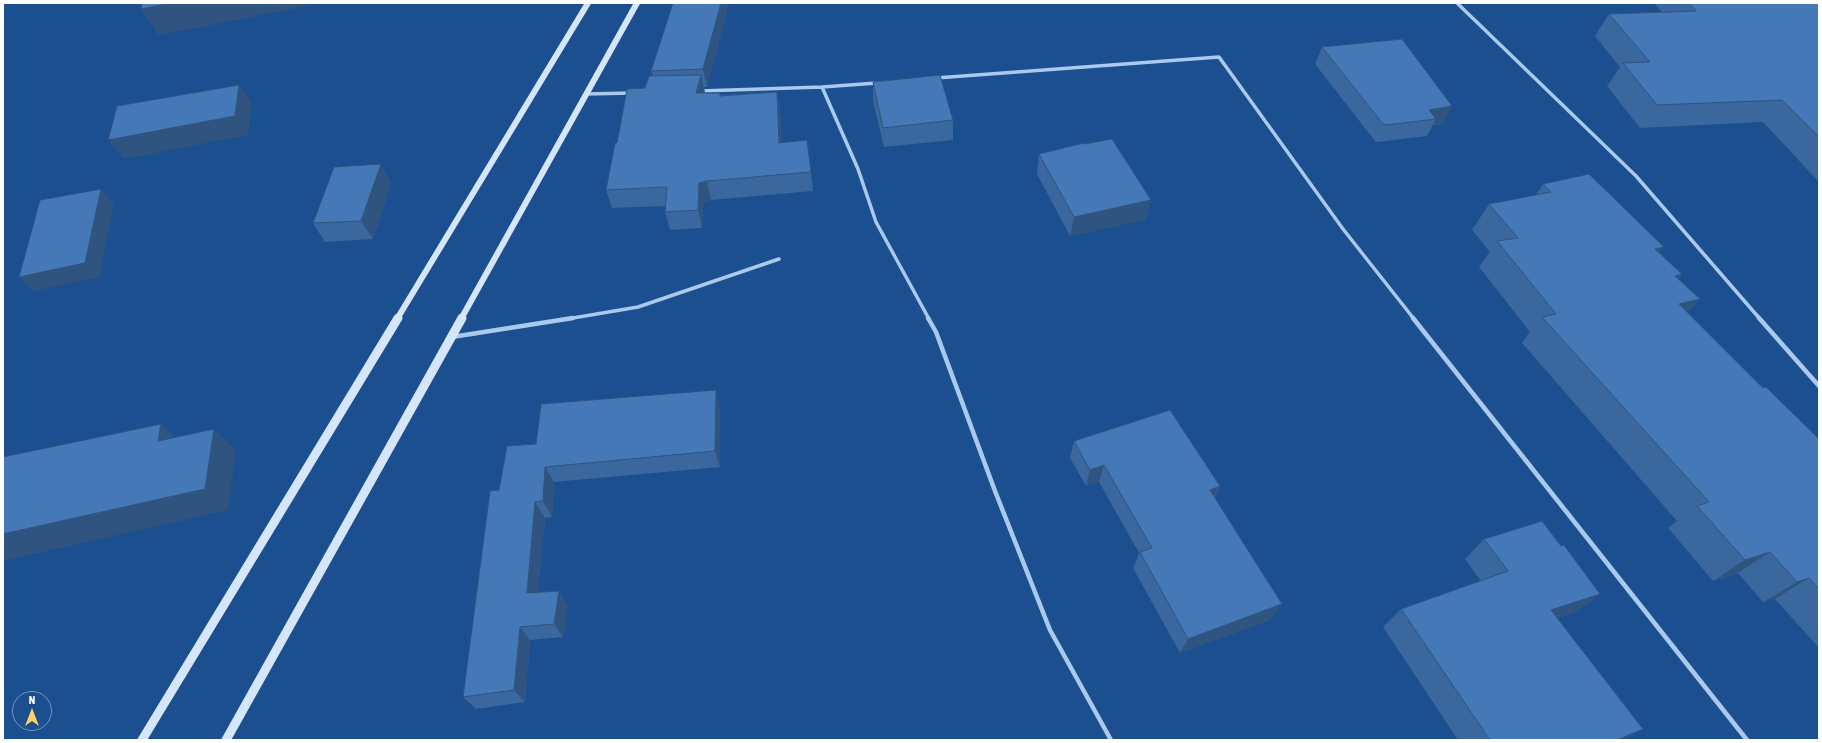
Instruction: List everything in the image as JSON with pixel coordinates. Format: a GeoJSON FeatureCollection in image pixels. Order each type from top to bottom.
{"type":"FeatureCollection","features":[{"type":"Feature","properties":{"kind":"main road"},"geometry":{"type":"LineString","coordinates":[[142,740],[588,3]]}},
{"type":"Feature","properties":{"kind":"main road"},"geometry":{"type":"LineString","coordinates":[[226,740],[637,3]]}},
{"type":"Feature","properties":{"kind":"street"},"geometry":{"type":"LineString","coordinates":[[1457,3],[1636,176],[1819,386]]}},
{"type":"Feature","properties":{"kind":"street"},"geometry":{"type":"LineString","coordinates":[[933,78],[1219,57],[1343,229],[1747,740]]}},
{"type":"Feature","properties":{"kind":"street"},"geometry":{"type":"LineString","coordinates":[[696,91],[822,87],[885,82]]}},
{"type":"Feature","properties":{"kind":"street"},"geometry":{"type":"LineString","coordinates":[[822,87],[858,169],[876,222],[936,332],[995,491],[1050,630],[1111,740]]}},
{"type":"Feature","properties":{"kind":"street"},"geometry":{"type":"LineString","coordinates":[[585,94],[640,92]]}},
{"type":"Feature","properties":{"kind":"street"},"geometry":{"type":"LineString","coordinates":[[450,338],[638,307],[779,259]]}},
{"type":"Feature","properties":{"kind":"building"},"geometry":{"type":"Polygon","coordinates":[[[142,3],[172,3],[141,9],[142,3]]]}},
{"type":"Feature","properties":{"kind":"building"},"geometry":{"type":"Polygon","coordinates":[[[673,3],[721,3],[703,69],[651,71],[673,3]]]}},
{"type":"Feature","properties":{"kind":"building"},"geometry":{"type":"Polygon","coordinates":[[[1689,3],[1819,3],[1819,137],[1782,100],[1657,105],[1623,63],[1650,62],[1609,14],[1696,11],[1689,3]]]}},
{"type":"Feature","properties":{"kind":"building"},"geometry":{"type":"Polygon","coordinates":[[[1402,39],[1452,106],[1429,110],[1436,119],[1386,125],[1383,124],[1322,47],[1402,39]]]}},
{"type":"Feature","properties":{"kind":"building"},"geometry":{"type":"Polygon","coordinates":[[[701,75],[696,93],[720,93],[720,96],[777,92],[779,143],[807,140],[811,172],[707,181],[699,183],[698,210],[665,212],[667,187],[606,190],[615,143],[617,143],[627,89],[645,88],[649,76],[701,75]]]}},
{"type":"Feature","properties":{"kind":"building"},"geometry":{"type":"Polygon","coordinates":[[[940,75],[953,120],[883,128],[873,82],[940,75]]]}},
{"type":"Feature","properties":{"kind":"building"},"geometry":{"type":"Polygon","coordinates":[[[239,85],[235,116],[108,140],[117,106],[239,85]]]}},
{"type":"Feature","properties":{"kind":"building"},"geometry":{"type":"Polygon","coordinates":[[[1112,139],[1151,200],[1074,217],[1039,154],[1084,143],[1112,139]]]}},
{"type":"Feature","properties":{"kind":"building"},"geometry":{"type":"Polygon","coordinates":[[[381,164],[361,221],[313,223],[334,167],[381,164]]]}},
{"type":"Feature","properties":{"kind":"building"},"geometry":{"type":"Polygon","coordinates":[[[1589,174],[1664,247],[1655,249],[1682,274],[1675,276],[1700,299],[1679,304],[1763,388],[1766,387],[1819,439],[1819,589],[1809,578],[1797,582],[1770,552],[1745,560],[1697,506],[1709,502],[1542,317],[1556,314],[1497,241],[1518,238],[1489,204],[1551,192],[1543,184],[1589,174]]]}},
{"type":"Feature","properties":{"kind":"building"},"geometry":{"type":"Polygon","coordinates":[[[101,189],[85,263],[19,277],[40,200],[101,189]]]}},
{"type":"Feature","properties":{"kind":"building"},"geometry":{"type":"Polygon","coordinates":[[[716,390],[715,451],[545,467],[543,501],[535,502],[527,593],[559,591],[554,624],[520,627],[514,690],[463,697],[490,491],[499,490],[507,446],[536,444],[541,404],[716,390]]]}},
{"type":"Feature","properties":{"kind":"building"},"geometry":{"type":"Polygon","coordinates":[[[1170,410],[1220,486],[1210,490],[1282,604],[1188,639],[1140,552],[1152,548],[1104,465],[1090,470],[1074,441],[1170,410]]]}},
{"type":"Feature","properties":{"kind":"building"},"geometry":{"type":"Polygon","coordinates":[[[161,424],[158,441],[214,429],[205,489],[3,534],[3,457],[161,424]]]}},
{"type":"Feature","properties":{"kind":"building"},"geometry":{"type":"Polygon","coordinates":[[[1542,521],[1561,546],[1564,545],[1600,594],[1551,610],[1643,729],[1617,740],[1490,740],[1401,609],[1508,571],[1484,539],[1542,521]]]}}]}
